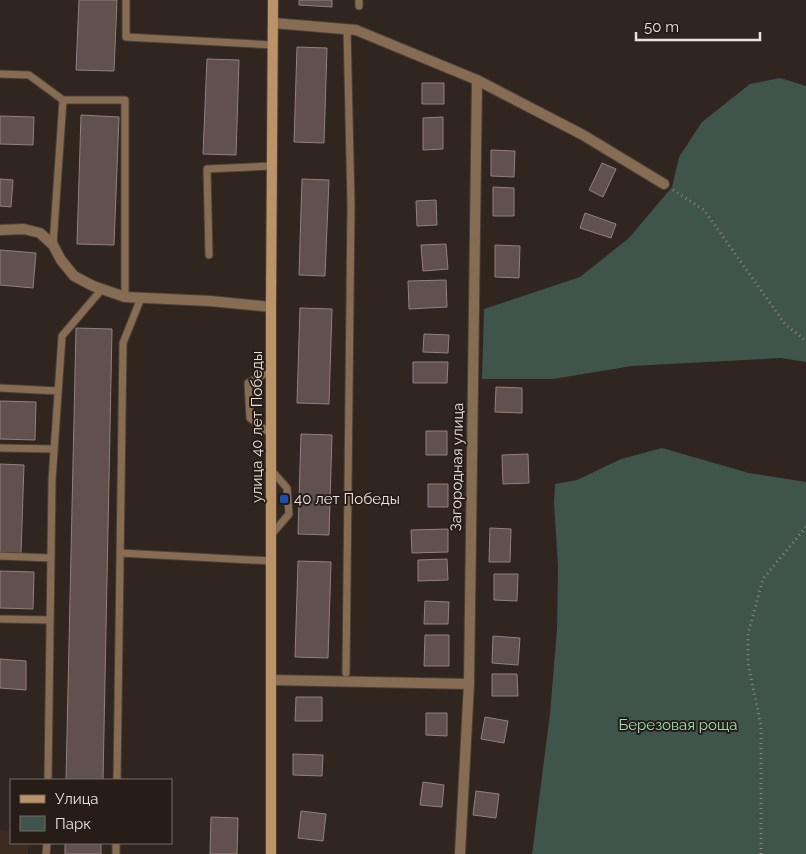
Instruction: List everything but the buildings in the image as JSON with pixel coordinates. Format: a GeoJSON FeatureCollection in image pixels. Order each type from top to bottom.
{"type":"FeatureCollection","features":[{"type":"Feature","properties":{"kind":"street","name":"улица 40 лет Победы"},"geometry":{"type":"LineString","coordinates":[[271,854],[273,0]]}},
{"type":"Feature","properties":{"kind":"street"},"geometry":{"type":"LineString","coordinates":[[273,23],[356,30],[477,80],[583,134],[664,184]]}},
{"type":"Feature","properties":{"kind":"street","name":"Загородная улица"},"geometry":{"type":"LineString","coordinates":[[460,854],[469,684],[477,80]]}},
{"type":"Feature","properties":{"kind":"street"},"geometry":{"type":"LineString","coordinates":[[0,230],[24,229],[40,233],[53,245],[61,260],[74,276],[125,297],[271,306]]}},
{"type":"Feature","properties":{"kind":"street"},"geometry":{"type":"LineString","coordinates":[[271,680],[469,684]]}},
{"type":"Feature","properties":{"kind":"lane"},"geometry":{"type":"LineString","coordinates":[[126,0],[126,37],[273,45]]}},
{"type":"Feature","properties":{"kind":"lane"},"geometry":{"type":"LineString","coordinates":[[346,673],[351,204],[347,29]]}},
{"type":"Feature","properties":{"kind":"lane"},"geometry":{"type":"LineString","coordinates":[[0,74],[29,75],[63,100],[124,100],[125,297]]}},
{"type":"Feature","properties":{"kind":"lane"},"geometry":{"type":"LineString","coordinates":[[53,245],[63,100]]}},
{"type":"Feature","properties":{"kind":"lane"},"geometry":{"type":"LineString","coordinates":[[209,255],[207,169],[272,166]]}},
{"type":"Feature","properties":{"kind":"lane"},"geometry":{"type":"LineString","coordinates":[[48,779],[54,449],[62,336],[102,289]]}},
{"type":"Feature","properties":{"kind":"lane"},"geometry":{"type":"LineString","coordinates":[[117,779],[123,343],[141,298]]}},
{"type":"Feature","properties":{"kind":"lane"},"geometry":{"type":"LineString","coordinates":[[272,370],[248,383],[250,418],[272,435]]}},
{"type":"Feature","properties":{"kind":"lane"},"geometry":{"type":"LineString","coordinates":[[0,388],[58,391]]}},
{"type":"Feature","properties":{"kind":"lane"},"geometry":{"type":"LineString","coordinates":[[0,448],[54,449]]}},
{"type":"Feature","properties":{"kind":"lane"},"geometry":{"type":"LineString","coordinates":[[272,471],[287,488],[289,514],[272,534]]}},
{"type":"Feature","properties":{"kind":"lane"},"geometry":{"type":"LineString","coordinates":[[120,553],[272,560]]}},
{"type":"Feature","properties":{"kind":"lane"},"geometry":{"type":"LineString","coordinates":[[0,556],[51,558]]}},
{"type":"Feature","properties":{"kind":"lane"},"geometry":{"type":"LineString","coordinates":[[0,619],[50,620]]}},
{"type":"Feature","properties":{"kind":"path"},"geometry":{"type":"LineString","coordinates":[[664,184],[704,210],[785,324],[806,341]]}},
{"type":"Feature","properties":{"kind":"path"},"geometry":{"type":"LineString","coordinates":[[761,854],[761,726],[748,663],[748,634],[763,579],[806,527]]}},
{"type":"Feature","properties":{"kind":"shaded area"},"geometry":{"type":"Polygon","coordinates":[[[0,830],[10,831],[10,844],[28,844],[28,854],[0,854],[0,830]]]}},
{"type":"Feature","properties":{"kind":"green space"},"geometry":{"type":"Polygon","coordinates":[[[780,78],[806,86],[806,362],[781,358],[632,366],[553,379],[482,379],[484,309],[580,277],[629,238],[672,187],[679,157],[702,122],[750,84],[780,78]]]}},
{"type":"Feature","properties":{"kind":"green space","name":"Березовая роща"},"geometry":{"type":"Polygon","coordinates":[[[662,448],[749,473],[806,482],[806,854],[532,854],[550,714],[557,629],[558,566],[554,503],[555,484],[577,480],[621,459],[662,448]]]}},
{"type":"Feature","properties":{"kind":"place","name":"40 лет Победы"},"geometry":{"type":"Point","coordinates":[284,499]}}]}
